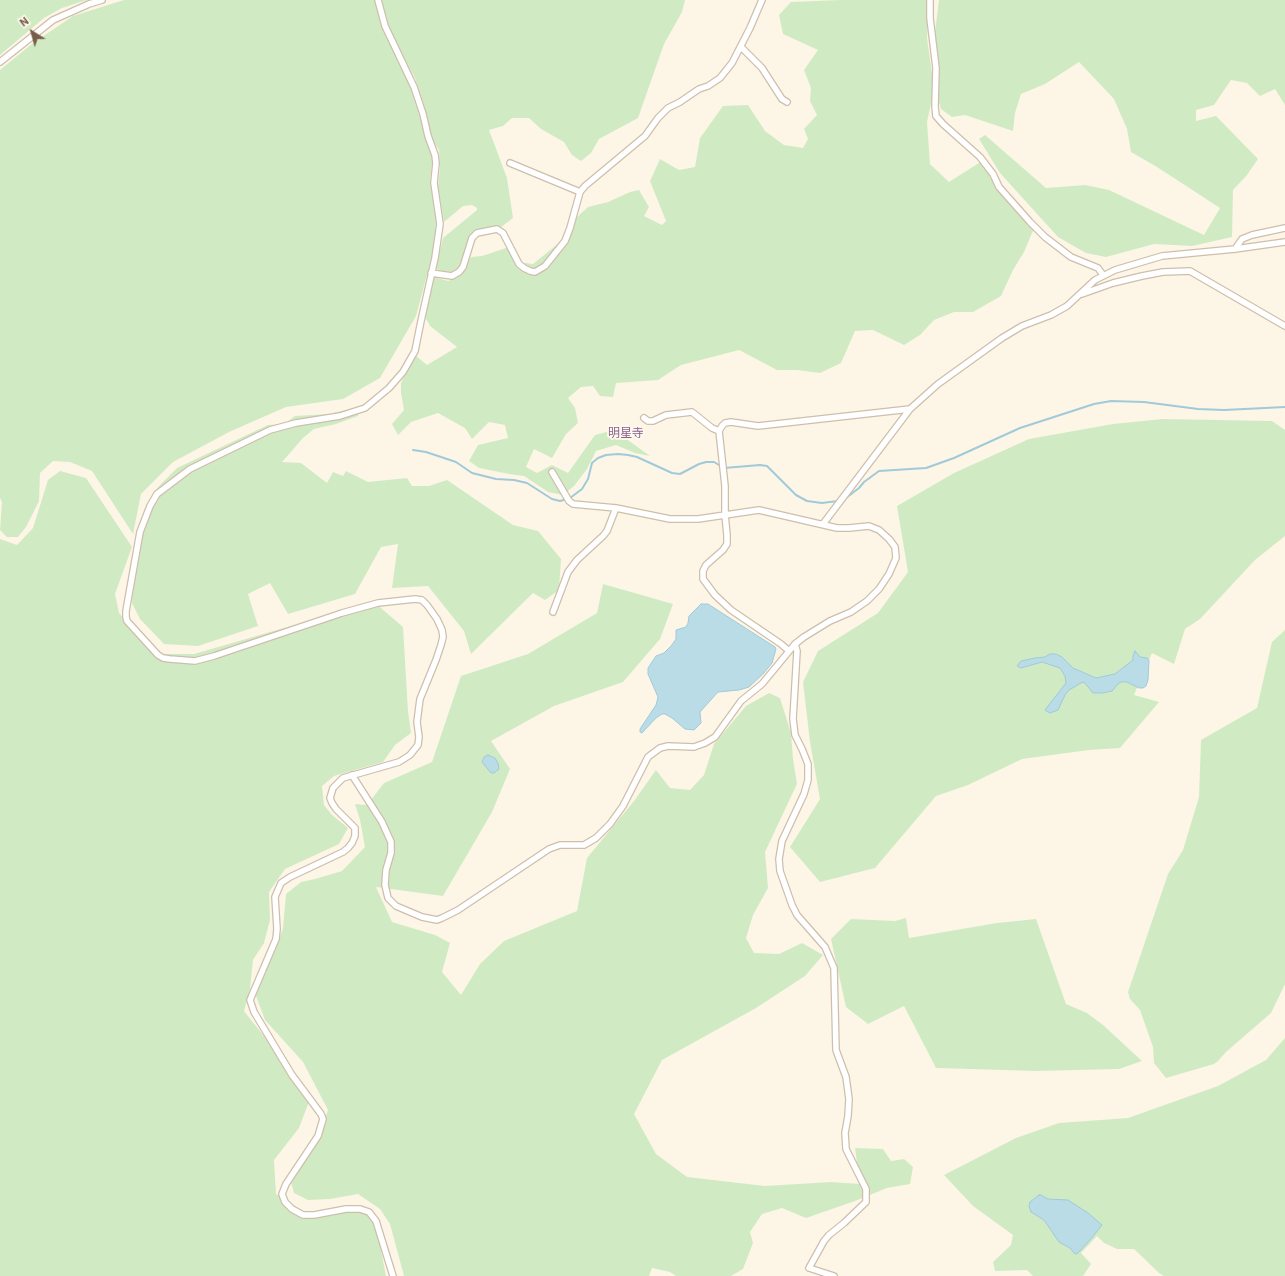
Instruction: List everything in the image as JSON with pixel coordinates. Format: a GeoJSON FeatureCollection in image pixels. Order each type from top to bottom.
{"type":"FeatureCollection","features":[{"type":"Feature","properties":{"kind":"street"},"geometry":{"type":"LineString","coordinates":[[0,62],[53,20],[89,4],[102,0]]}},
{"type":"Feature","properties":{"kind":"street"},"geometry":{"type":"LineString","coordinates":[[378,0],[385,26],[414,87],[423,114],[428,136],[435,154],[436,163],[434,183],[440,224],[435,258],[415,351],[403,372],[389,388],[365,408],[340,416],[270,430],[190,469],[157,494],[150,506],[140,532],[126,611],[127,621],[158,655],[163,658],[195,661],[221,654],[356,609],[415,598],[422,600],[427,605],[437,619],[442,630],[443,637],[436,660],[420,699],[417,722],[419,737],[418,745],[410,755],[399,762],[343,778],[333,788],[330,798],[336,809],[354,828],[355,836],[352,843],[343,852],[290,877],[281,883],[275,897],[277,929],[276,939],[250,1000],[254,1012],[292,1075],[321,1114],[323,1119],[318,1136],[286,1184],[282,1194],[285,1202],[292,1209],[303,1215],[314,1216],[353,1209],[360,1209],[369,1212],[376,1221],[393,1276]]}},
{"type":"Feature","properties":{"kind":"street"},"geometry":{"type":"LineString","coordinates":[[431,273],[452,276],[459,272],[463,267],[472,238],[477,233],[497,229],[503,233],[519,264],[524,268],[535,272],[545,266],[565,241],[580,192],[585,186],[645,136],[658,118],[668,108],[720,78],[732,63],[750,28],[762,0]]}},
{"type":"Feature","properties":{"kind":"street"},"geometry":{"type":"LineString","coordinates":[[930,0],[930,18],[936,68],[936,116],[980,157],[993,174],[999,187],[1030,222],[1070,256],[1098,268],[1103,275]]}},
{"type":"Feature","properties":{"kind":"street"},"geometry":{"type":"LineString","coordinates":[[740,47],[762,68],[782,99],[787,102]]}},
{"type":"Feature","properties":{"kind":"street"},"geometry":{"type":"LineString","coordinates":[[510,163],[580,192]]}},
{"type":"Feature","properties":{"kind":"street"},"geometry":{"type":"LineString","coordinates":[[1235,249],[1242,239],[1252,235],[1285,228]]}},
{"type":"Feature","properties":{"kind":"street"},"geometry":{"type":"LineString","coordinates":[[823,524],[910,409],[938,384],[1002,338],[1022,326],[1051,315],[1067,306],[1095,280],[1103,275],[1138,262],[1162,256],[1235,249],[1285,242]]}},
{"type":"Feature","properties":{"kind":"street"},"geometry":{"type":"LineString","coordinates":[[1080,295],[1113,283],[1142,276],[1163,272],[1190,271],[1285,326]]}},
{"type":"Feature","properties":{"kind":"street"},"geometry":{"type":"LineString","coordinates":[[789,651],[731,610],[715,595],[703,579],[703,571],[706,564],[723,550],[727,544],[728,535],[725,515],[725,486],[719,432],[726,423],[731,422],[758,426],[910,409]]}},
{"type":"Feature","properties":{"kind":"street"},"geometry":{"type":"LineString","coordinates":[[644,418],[648,421],[653,421],[666,415],[692,412],[719,432]]}},
{"type":"Feature","properties":{"kind":"street"},"geometry":{"type":"LineString","coordinates":[[352,775],[382,822],[391,842],[391,854],[386,870],[385,885],[388,898],[396,906],[426,919],[437,920],[458,910],[549,848],[560,845],[584,845],[596,838],[610,824],[623,806],[648,757],[660,748],[668,746],[694,747],[715,737],[741,701],[762,684],[795,644],[826,624],[851,612],[867,601],[879,589],[889,574],[896,558],[895,548],[889,539],[879,530],[868,526],[837,528],[759,510],[698,519],[670,519],[616,508],[574,504],[569,501],[552,472]]}},
{"type":"Feature","properties":{"kind":"street"},"geometry":{"type":"LineString","coordinates":[[553,612],[568,572],[577,560],[607,531],[616,508]]}},
{"type":"Feature","properties":{"kind":"street"},"geometry":{"type":"LineString","coordinates":[[795,644],[798,651],[793,719],[795,736],[808,764],[808,780],[804,794],[782,841],[779,859],[780,871],[797,915],[825,947],[834,968],[836,1050],[846,1077],[849,1099],[845,1132],[846,1149],[866,1189],[866,1202],[829,1235],[824,1241],[810,1268],[834,1276]]}},
{"type":"Feature","properties":{"kind":"green space"},"geometry":{"type":"Polygon","coordinates":[[[0,0],[87,0],[62,8],[44,18],[0,55],[0,0]]]}},
{"type":"Feature","properties":{"kind":"green space"},"geometry":{"type":"Polygon","coordinates":[[[124,0],[375,0],[383,26],[409,84],[433,156],[430,180],[436,217],[435,245],[416,316],[380,378],[343,399],[286,407],[229,432],[173,462],[141,494],[133,534],[92,471],[70,462],[53,461],[40,473],[39,501],[26,527],[18,537],[7,537],[0,530],[2,502],[0,498],[0,70],[33,43],[73,16],[124,0]]]}},
{"type":"Feature","properties":{"kind":"green space"},"geometry":{"type":"Polygon","coordinates":[[[382,0],[685,0],[682,12],[664,44],[638,118],[599,139],[591,153],[581,161],[572,155],[564,142],[541,129],[529,118],[512,118],[503,126],[489,130],[507,178],[513,218],[501,227],[477,230],[469,238],[459,269],[452,272],[439,271],[436,267],[443,238],[477,210],[477,208],[472,205],[463,206],[444,222],[438,187],[440,168],[439,150],[433,141],[428,127],[424,104],[415,78],[388,25],[382,0]]]}},
{"type":"Feature","properties":{"kind":"green space"},"geometry":{"type":"Polygon","coordinates":[[[840,0],[929,0],[927,38],[933,81],[932,99],[927,122],[930,164],[949,182],[982,161],[991,179],[1035,226],[1024,252],[1013,270],[1001,296],[973,312],[954,312],[934,320],[920,335],[904,345],[873,330],[855,331],[841,363],[820,373],[797,370],[777,370],[739,350],[681,365],[658,380],[616,383],[613,397],[600,396],[593,386],[581,387],[568,398],[575,408],[578,423],[566,434],[552,458],[534,449],[526,467],[537,473],[552,465],[568,473],[595,435],[614,430],[650,456],[635,453],[616,445],[596,451],[587,469],[574,486],[563,495],[548,492],[524,476],[479,468],[469,461],[478,445],[508,438],[505,425],[489,422],[472,439],[465,428],[438,413],[411,422],[398,435],[392,424],[404,410],[401,383],[415,355],[427,365],[457,347],[430,326],[425,317],[434,277],[448,281],[461,275],[471,257],[482,256],[509,247],[518,262],[533,264],[570,234],[576,218],[588,207],[608,202],[630,192],[639,190],[649,207],[644,216],[662,225],[666,221],[650,181],[660,159],[679,170],[695,167],[700,138],[723,106],[748,105],[765,131],[784,145],[803,148],[808,139],[804,129],[817,115],[810,101],[811,88],[804,70],[818,50],[783,34],[779,15],[791,2],[840,0]]]}},
{"type":"Feature","properties":{"kind":"green space"},"geometry":{"type":"Polygon","coordinates":[[[939,0],[1285,0],[1285,105],[1275,89],[1260,96],[1247,83],[1231,80],[1214,105],[1196,110],[1196,121],[1216,116],[1258,159],[1247,175],[1233,190],[1232,237],[1192,246],[1154,244],[1106,257],[1086,253],[1058,237],[1000,173],[979,139],[985,135],[1046,188],[1085,185],[1109,190],[1204,235],[1220,208],[1131,152],[1127,129],[1114,99],[1079,62],[1045,84],[1021,94],[1015,113],[1013,131],[965,115],[952,117],[941,109],[937,95],[934,40],[939,0]]]}},
{"type":"Feature","properties":{"kind":"green space"},"geometry":{"type":"Polygon","coordinates":[[[361,406],[358,416],[336,424],[314,429],[303,438],[282,462],[301,463],[327,483],[333,472],[343,476],[346,471],[368,482],[407,478],[412,486],[429,486],[447,480],[513,525],[538,531],[561,559],[559,590],[545,600],[533,593],[471,654],[464,631],[428,586],[392,588],[398,544],[381,547],[355,594],[288,614],[270,583],[248,594],[258,626],[198,646],[164,644],[140,619],[132,603],[136,561],[144,515],[158,487],[177,468],[268,425],[284,424],[295,416],[329,414],[361,406]]]}},
{"type":"Feature","properties":{"kind":"green space"},"geometry":{"type":"Polygon","coordinates":[[[1163,419],[1272,421],[1285,430],[1285,536],[1255,560],[1200,619],[1185,629],[1174,664],[1152,653],[1134,695],[1159,702],[1120,748],[1089,750],[1022,759],[968,785],[936,796],[875,868],[820,882],[790,847],[820,799],[810,742],[803,682],[818,651],[878,613],[908,572],[897,506],[954,473],[1029,439],[1113,424],[1163,419]]]}},
{"type":"Feature","properties":{"kind":"green space"},"geometry":{"type":"Polygon","coordinates":[[[60,471],[86,478],[132,547],[115,594],[119,613],[157,654],[194,654],[374,602],[403,627],[408,711],[411,733],[395,745],[383,762],[334,776],[322,786],[324,805],[332,815],[348,828],[339,844],[285,869],[269,892],[270,920],[264,943],[253,960],[250,989],[244,1011],[286,1064],[310,1099],[299,1128],[274,1160],[276,1194],[305,1212],[360,1207],[375,1220],[386,1276],[0,1276],[0,539],[17,545],[33,528],[48,480],[60,471]]]}},
{"type":"Feature","properties":{"kind":"green space"},"geometry":{"type":"Polygon","coordinates":[[[603,584],[673,604],[660,639],[623,682],[554,706],[491,741],[510,769],[492,812],[443,896],[376,887],[392,922],[435,935],[450,943],[442,972],[461,995],[480,964],[504,941],[577,911],[587,858],[634,801],[656,770],[670,788],[690,790],[704,775],[714,744],[746,706],[769,693],[780,698],[791,733],[797,784],[765,852],[768,888],[753,915],[746,938],[754,953],[779,954],[802,943],[823,955],[805,976],[756,1008],[662,1060],[634,1114],[656,1154],[687,1177],[765,1186],[831,1182],[860,1184],[855,1148],[883,1149],[891,1161],[904,1159],[913,1167],[910,1184],[887,1188],[806,1218],[782,1208],[762,1214],[750,1232],[753,1243],[743,1269],[731,1276],[676,1276],[670,1272],[652,1268],[649,1276],[404,1276],[390,1224],[380,1209],[358,1194],[330,1199],[308,1200],[294,1193],[289,1175],[318,1138],[328,1110],[303,1062],[265,1020],[256,996],[262,970],[276,949],[283,928],[286,894],[301,882],[342,871],[365,847],[360,820],[355,804],[367,805],[384,783],[432,762],[461,676],[528,654],[597,613],[603,584]]]}},
{"type":"Feature","properties":{"kind":"green space"},"geometry":{"type":"Polygon","coordinates":[[[1285,630],[1285,984],[1271,1013],[1226,1052],[1218,1061],[1214,1064],[1166,1078],[1154,1063],[1153,1047],[1140,1010],[1130,999],[1128,992],[1168,874],[1183,850],[1199,797],[1201,740],[1257,708],[1272,642],[1285,630]]]}},
{"type":"Feature","properties":{"kind":"green space"},"geometry":{"type":"Polygon","coordinates":[[[906,918],[909,938],[997,923],[1036,919],[1066,1004],[1087,1013],[1103,1025],[1142,1061],[1119,1069],[1035,1071],[936,1068],[904,1006],[868,1024],[846,1007],[831,939],[851,919],[895,921],[906,918]]]}},
{"type":"Feature","properties":{"kind":"green space"},"geometry":{"type":"Polygon","coordinates":[[[1285,1038],[1285,1276],[1164,1276],[1134,1249],[1117,1249],[1104,1243],[1097,1236],[1081,1253],[1091,1264],[1083,1276],[1033,1276],[1027,1270],[995,1271],[993,1262],[1011,1245],[1013,1235],[973,1206],[944,1175],[1016,1138],[1059,1123],[1128,1118],[1218,1086],[1266,1060],[1285,1038]]]}},
{"type":"Feature","properties":{"kind":"water"},"geometry":{"type":"Polygon","coordinates":[[[701,604],[708,604],[775,647],[776,649],[772,663],[749,687],[739,690],[718,692],[700,712],[701,723],[694,730],[685,729],[672,718],[662,714],[656,718],[642,733],[640,732],[640,729],[656,705],[658,697],[648,674],[648,668],[656,656],[664,653],[671,646],[676,639],[676,630],[686,627],[689,616],[701,604]]]}},
{"type":"Feature","properties":{"kind":"water"},"geometry":{"type":"Polygon","coordinates":[[[1135,651],[1140,657],[1147,658],[1149,660],[1148,680],[1146,686],[1139,688],[1127,682],[1121,682],[1112,691],[1093,693],[1084,682],[1069,690],[1058,710],[1050,713],[1045,710],[1066,683],[1065,676],[1060,668],[1042,662],[1021,668],[1017,666],[1021,661],[1056,654],[1062,657],[1073,668],[1096,678],[1115,674],[1133,660],[1135,651]]]}},
{"type":"Feature","properties":{"kind":"water"},"geometry":{"type":"Polygon","coordinates":[[[488,755],[495,758],[498,763],[499,769],[494,773],[491,773],[482,762],[484,757],[488,755]]]}},
{"type":"Feature","properties":{"kind":"water"},"geometry":{"type":"Polygon","coordinates":[[[1039,1195],[1048,1199],[1068,1200],[1088,1213],[1102,1225],[1077,1254],[1059,1242],[1044,1220],[1031,1212],[1029,1206],[1030,1202],[1039,1195]]]}},
{"type":"Feature","properties":{"kind":"waterway"},"geometry":{"type":"LineString","coordinates":[[846,498],[879,471],[926,468],[954,458],[1020,428],[1094,404],[1111,401],[1144,402],[1198,409],[1224,410],[1285,407]]}},
{"type":"Feature","properties":{"kind":"waterway"},"geometry":{"type":"LineString","coordinates":[[413,450],[426,452],[456,462],[472,473],[496,479],[514,480],[527,483],[552,499],[560,501],[570,498],[582,489],[588,479],[592,463],[598,458],[606,455],[618,454],[637,457],[672,473],[680,474],[706,462],[714,462],[724,468],[760,465],[767,466],[796,495],[807,501],[822,503],[838,501]]}},
{"type":"Feature","properties":{"kind":"district","name":"明星寺"},"geometry":{"type":"Point","coordinates":[626,434]}}]}
